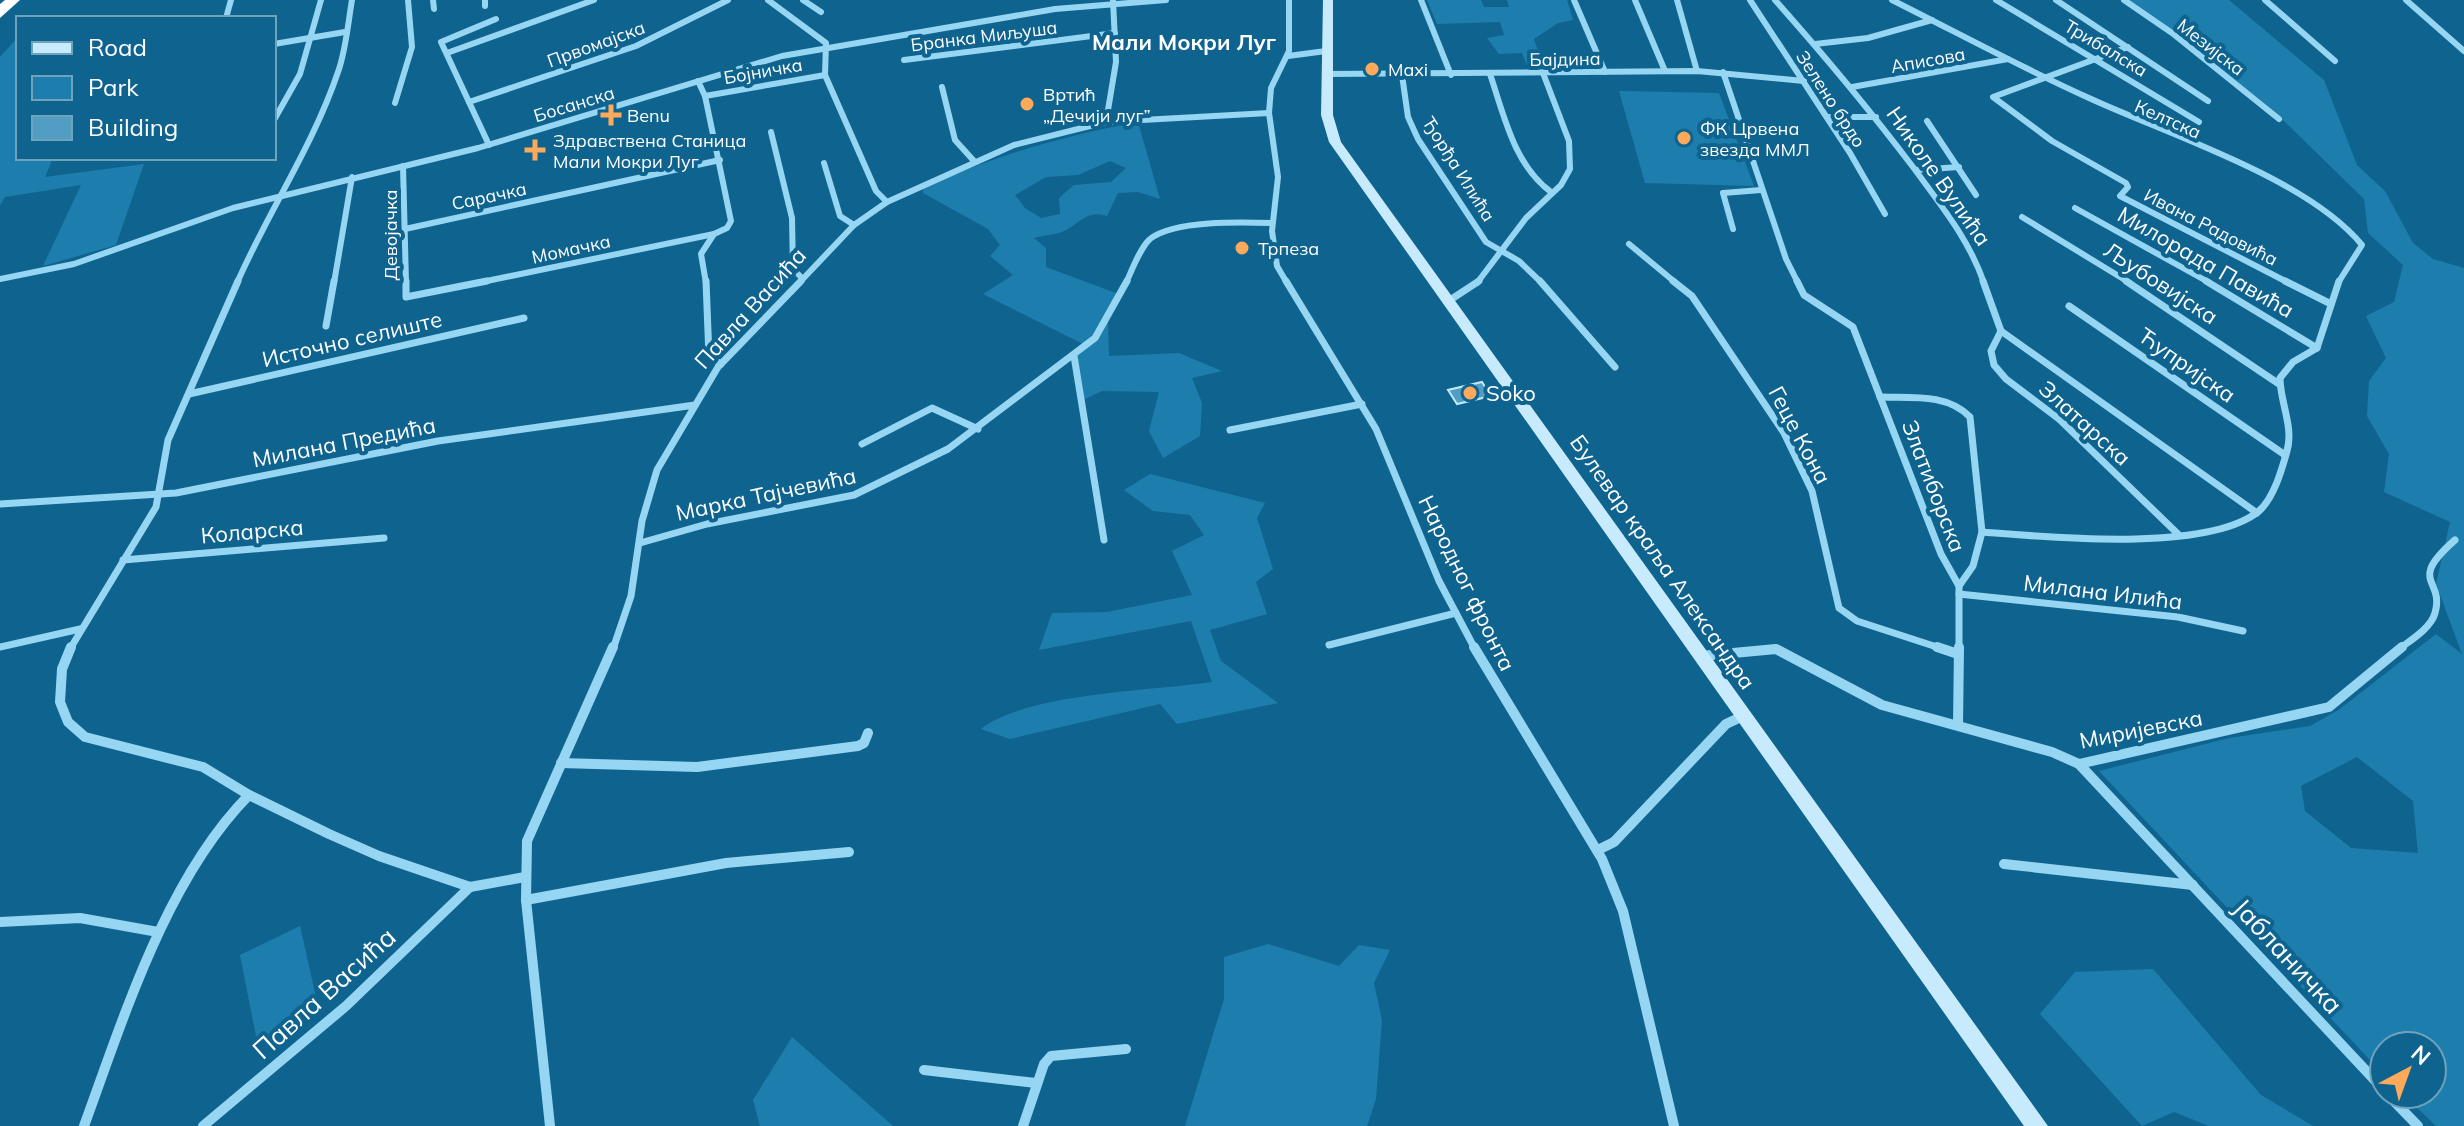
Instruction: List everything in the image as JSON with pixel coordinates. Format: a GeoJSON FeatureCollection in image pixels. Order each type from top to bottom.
{"type":"FeatureCollection","features":[{"type":"Feature","properties":{"kind":"highway"},"geometry":{"type":"LineString","coordinates":[[0,13],[13,0]]}},
{"type":"Feature","properties":{"kind":"main road","name":"Булевар краља Александра"},"geometry":{"type":"LineString","coordinates":[[1328,0],[1327,115],[1335,142],[2037,1126]]}},
{"type":"Feature","properties":{"kind":"street"},"geometry":{"type":"LineString","coordinates":[[276,116],[300,74],[321,0]]}},
{"type":"Feature","properties":{"kind":"street"},"geometry":{"type":"LineString","coordinates":[[352,0],[339,71],[282,194],[257,236],[168,440],[158,494],[149,520],[80,629],[60,673],[61,707],[71,726],[90,739],[203,767],[249,795],[379,856],[470,887],[525,877]]}},
{"type":"Feature","properties":{"kind":"street"},"geometry":{"type":"LineString","coordinates":[[395,103],[412,47],[408,0]]}},
{"type":"Feature","properties":{"kind":"street"},"geometry":{"type":"LineString","coordinates":[[433,0],[434,9]]}},
{"type":"Feature","properties":{"kind":"street"},"geometry":{"type":"LineString","coordinates":[[447,53],[594,0]]}},
{"type":"Feature","properties":{"kind":"street","name":"Првомајска"},"geometry":{"type":"LineString","coordinates":[[469,102],[636,46],[728,0]]}},
{"type":"Feature","properties":{"kind":"street"},"geometry":{"type":"LineString","coordinates":[[768,0],[821,37],[826,47],[825,75],[876,191],[887,202]]}},
{"type":"Feature","properties":{"kind":"street"},"geometry":{"type":"LineString","coordinates":[[803,0],[821,12]]}},
{"type":"Feature","properties":{"kind":"street"},"geometry":{"type":"LineString","coordinates":[[1051,0],[1055,9]]}},
{"type":"Feature","properties":{"kind":"street","name":"Босанска"},"geometry":{"type":"LineString","coordinates":[[1,281],[93,259],[224,211],[282,194],[489,145],[698,81],[826,47],[963,27],[1086,3],[1166,0]]}},
{"type":"Feature","properties":{"kind":"street","name":"Народног фронта"},"geometry":{"type":"LineString","coordinates":[[1289,0],[1288,56],[1271,88],[1269,113],[1278,177],[1272,223],[1277,266],[1376,429],[1422,542],[1508,712],[1598,850],[1623,911],[1674,1126]]}},
{"type":"Feature","properties":{"kind":"street"},"geometry":{"type":"LineString","coordinates":[[1421,0],[1451,75]]}},
{"type":"Feature","properties":{"kind":"street"},"geometry":{"type":"LineString","coordinates":[[1574,0],[1605,72]]}},
{"type":"Feature","properties":{"kind":"street"},"geometry":{"type":"LineString","coordinates":[[1635,0],[1665,71]]}},
{"type":"Feature","properties":{"kind":"street"},"geometry":{"type":"LineString","coordinates":[[1677,0],[1697,71]]}},
{"type":"Feature","properties":{"kind":"street","name":"Зелено брдо"},"geometry":{"type":"LineString","coordinates":[[1750,0],[1827,117],[1885,214]]}},
{"type":"Feature","properties":{"kind":"street","name":"Николе Вулића"},"geometry":{"type":"LineString","coordinates":[[1775,0],[1852,87],[1916,170],[1976,259],[2001,331]]}},
{"type":"Feature","properties":{"kind":"street","name":"Келтска"},"geometry":{"type":"LineString","coordinates":[[1892,0],[2048,79],[2272,182],[2338,220],[2355,234],[2361,249],[2345,269],[2329,303]]}},
{"type":"Feature","properties":{"kind":"street","name":"Трибалска"},"geometry":{"type":"LineString","coordinates":[[1996,0],[2199,122]]}},
{"type":"Feature","properties":{"kind":"street"},"geometry":{"type":"LineString","coordinates":[[2056,0],[2208,101]]}},
{"type":"Feature","properties":{"kind":"street","name":"Мезијска"},"geometry":{"type":"LineString","coordinates":[[2124,0],[2172,33],[2279,119]]}},
{"type":"Feature","properties":{"kind":"street"},"geometry":{"type":"LineString","coordinates":[[2265,0],[2335,61]]}},
{"type":"Feature","properties":{"kind":"street"},"geometry":{"type":"LineString","coordinates":[[2406,0],[2464,51]]}},
{"type":"Feature","properties":{"kind":"street"},"geometry":{"type":"LineString","coordinates":[[1106,122],[1116,62],[1113,3]]}},
{"type":"Feature","properties":{"kind":"street"},"geometry":{"type":"LineString","coordinates":[[489,145],[443,40],[496,19]]}},
{"type":"Feature","properties":{"kind":"street"},"geometry":{"type":"LineString","coordinates":[[1815,44],[1857,40],[1933,20]]}},
{"type":"Feature","properties":{"kind":"street"},"geometry":{"type":"LineString","coordinates":[[276,44],[345,32]]}},
{"type":"Feature","properties":{"kind":"street","name":"Бранка Миљуша"},"geometry":{"type":"LineString","coordinates":[[904,60],[1115,33]]}},
{"type":"Feature","properties":{"kind":"street"},"geometry":{"type":"LineString","coordinates":[[2048,79],[2128,47]]}},
{"type":"Feature","properties":{"kind":"street"},"geometry":{"type":"LineString","coordinates":[[1288,56],[1326,51]]}},
{"type":"Feature","properties":{"kind":"street","name":"Аписова"},"geometry":{"type":"LineString","coordinates":[[1852,87],[2009,59]]}},
{"type":"Feature","properties":{"kind":"street","name":"Бајдина"},"geometry":{"type":"LineString","coordinates":[[1326,74],[1697,71],[1804,81]]}},
{"type":"Feature","properties":{"kind":"street","name":"Златиборска"},"geometry":{"type":"LineString","coordinates":[[1723,72],[1761,190],[1801,291],[1853,327],[1941,554],[1959,590],[1958,725]]}},
{"type":"Feature","properties":{"kind":"street"},"geometry":{"type":"LineString","coordinates":[[1447,302],[1468,291],[1504,252],[1523,221],[1569,175],[1572,153],[1543,73]]}},
{"type":"Feature","properties":{"kind":"street"},"geometry":{"type":"LineString","coordinates":[[1490,74],[1516,144],[1540,184],[1551,192]]}},
{"type":"Feature","properties":{"kind":"street","name":"Бојничка"},"geometry":{"type":"LineString","coordinates":[[705,96],[825,75]]}},
{"type":"Feature","properties":{"kind":"street","name":"Ђорђа Илића"},"geometry":{"type":"LineString","coordinates":[[1402,75],[1408,117],[1418,139],[1486,242],[1519,261],[1547,287],[1615,367]]}},
{"type":"Feature","properties":{"kind":"street","name":"Ивана Радовића"},"geometry":{"type":"LineString","coordinates":[[2048,79],[1993,97],[2052,141],[2126,183],[2128,187],[2120,196],[2329,303]]}},
{"type":"Feature","properties":{"kind":"street"},"geometry":{"type":"LineString","coordinates":[[698,81],[705,96],[720,160]]}},
{"type":"Feature","properties":{"kind":"street"},"geometry":{"type":"LineString","coordinates":[[942,87],[955,140],[974,161]]}},
{"type":"Feature","properties":{"kind":"street","name":"Павла Васића"},"geometry":{"type":"LineString","coordinates":[[550,1126],[526,900],[527,841],[606,670],[618,637],[631,596],[642,521],[657,470],[721,364],[854,225],[887,202],[974,161],[1029,141],[1106,122],[1269,113]]}},
{"type":"Feature","properties":{"kind":"street"},"geometry":{"type":"LineString","coordinates":[[1827,117],[1876,117]]}},
{"type":"Feature","properties":{"kind":"street"},"geometry":{"type":"LineString","coordinates":[[1927,121],[1976,195]]}},
{"type":"Feature","properties":{"kind":"street"},"geometry":{"type":"LineString","coordinates":[[771,132],[792,218],[793,269],[801,277]]}},
{"type":"Feature","properties":{"kind":"street","name":"Момачка"},"geometry":{"type":"LineString","coordinates":[[411,298],[714,234],[727,228],[731,221],[720,160]]}},
{"type":"Feature","properties":{"kind":"street","name":"Сарачка"},"geometry":{"type":"LineString","coordinates":[[405,229],[720,160]]}},
{"type":"Feature","properties":{"kind":"street"},"geometry":{"type":"LineString","coordinates":[[824,163],[840,216],[854,225]]}},
{"type":"Feature","properties":{"kind":"street","name":"Девојачка"},"geometry":{"type":"LineString","coordinates":[[403,166],[403,294],[411,298]]}},
{"type":"Feature","properties":{"kind":"street"},"geometry":{"type":"LineString","coordinates":[[1916,170],[1959,167]]}},
{"type":"Feature","properties":{"kind":"street"},"geometry":{"type":"LineString","coordinates":[[326,326],[352,177]]}},
{"type":"Feature","properties":{"kind":"street"},"geometry":{"type":"LineString","coordinates":[[1733,229],[1723,193],[1761,190]]}},
{"type":"Feature","properties":{"kind":"street","name":"Милорада Павића"},"geometry":{"type":"LineString","coordinates":[[2075,208],[2181,265],[2317,348]]}},
{"type":"Feature","properties":{"kind":"street","name":"Љубовијска"},"geometry":{"type":"LineString","coordinates":[[2022,217],[2165,304],[2279,384]]}},
{"type":"Feature","properties":{"kind":"street","name":"Марка Тајчевића"},"geometry":{"type":"LineString","coordinates":[[640,543],[707,524],[854,495],[900,475],[978,429],[1074,356],[1102,330],[1149,240],[1175,231],[1272,223]]}},
{"type":"Feature","properties":{"kind":"street"},"geometry":{"type":"LineString","coordinates":[[714,234],[701,254],[706,276],[703,296],[709,357],[721,364]]}},
{"type":"Feature","properties":{"kind":"street","name":"Геце Кона"},"geometry":{"type":"LineString","coordinates":[[1629,244],[1692,296],[1784,433],[1812,491],[1839,608],[1857,621],[1958,654]]}},
{"type":"Feature","properties":{"kind":"street"},"geometry":{"type":"LineString","coordinates":[[1982,532],[2110,538],[2178,534],[2222,529],[2257,513],[2274,490],[2285,455],[2288,436],[2279,384],[2286,368],[2317,348],[2329,303]]}},
{"type":"Feature","properties":{"kind":"street","name":"Ћупријска"},"geometry":{"type":"LineString","coordinates":[[2069,306],[2285,455]]}},
{"type":"Feature","properties":{"kind":"street","name":"Источно селиште"},"geometry":{"type":"LineString","coordinates":[[189,394],[524,318]]}},
{"type":"Feature","properties":{"kind":"street"},"geometry":{"type":"LineString","coordinates":[[2001,331],[2257,513]]}},
{"type":"Feature","properties":{"kind":"street","name":"Златарска"},"geometry":{"type":"LineString","coordinates":[[2001,331],[1991,351],[1998,370],[2059,419],[2178,534]]}},
{"type":"Feature","properties":{"kind":"street"},"geometry":{"type":"LineString","coordinates":[[1074,356],[1104,540]]}},
{"type":"Feature","properties":{"kind":"street","name":"Златиборска"},"geometry":{"type":"LineString","coordinates":[[1880,397],[1949,403],[1967,412],[1982,532],[1971,573],[1959,590]]}},
{"type":"Feature","properties":{"kind":"street"},"geometry":{"type":"LineString","coordinates":[[1230,430],[1362,404]]}},
{"type":"Feature","properties":{"kind":"street","name":"Милана Предића"},"geometry":{"type":"LineString","coordinates":[[0,504],[208,488],[438,441],[695,405]]}},
{"type":"Feature","properties":{"kind":"street"},"geometry":{"type":"LineString","coordinates":[[862,444],[932,408],[945,411],[978,429]]}},
{"type":"Feature","properties":{"kind":"street","name":"Коларска"},"geometry":{"type":"LineString","coordinates":[[123,560],[384,538]]}},
{"type":"Feature","properties":{"kind":"street","name":"Миријевска"},"geometry":{"type":"LineString","coordinates":[[1700,656],[1776,649],[1882,705],[2052,752],[2079,764],[2329,707],[2431,623],[2437,605],[2427,581],[2428,568],[2437,554],[2455,540]]}},
{"type":"Feature","properties":{"kind":"street","name":"Милана Илића"},"geometry":{"type":"LineString","coordinates":[[1959,590],[2178,617],[2243,631]]}},
{"type":"Feature","properties":{"kind":"street"},"geometry":{"type":"LineString","coordinates":[[1329,645],[1340,645],[1456,613]]}},
{"type":"Feature","properties":{"kind":"street"},"geometry":{"type":"LineString","coordinates":[[0,647],[80,629]]}},
{"type":"Feature","properties":{"kind":"street"},"geometry":{"type":"LineString","coordinates":[[1598,850],[1614,842],[1726,724],[1743,716]]}},
{"type":"Feature","properties":{"kind":"street"},"geometry":{"type":"LineString","coordinates":[[561,763],[697,767],[858,746],[864,743],[868,733]]}},
{"type":"Feature","properties":{"kind":"street","name":"Јабланичка"},"geometry":{"type":"LineString","coordinates":[[2079,764],[2368,1073]]}},
{"type":"Feature","properties":{"kind":"street"},"geometry":{"type":"LineString","coordinates":[[84,1126],[117,1032],[158,932],[214,840],[249,795]]}},
{"type":"Feature","properties":{"kind":"street"},"geometry":{"type":"LineString","coordinates":[[526,900],[734,859],[787,852],[849,852]]}},
{"type":"Feature","properties":{"kind":"street"},"geometry":{"type":"LineString","coordinates":[[2004,864],[2193,885]]}},
{"type":"Feature","properties":{"kind":"street","name":"Павла Васића"},"geometry":{"type":"LineString","coordinates":[[203,1126],[346,1006],[470,887]]}},
{"type":"Feature","properties":{"kind":"street"},"geometry":{"type":"LineString","coordinates":[[0,922],[79,915],[123,921],[158,932]]}},
{"type":"Feature","properties":{"kind":"street"},"geometry":{"type":"LineString","coordinates":[[1023,1126],[1036,1083],[1051,1056],[1126,1049]]}},
{"type":"Feature","properties":{"kind":"street"},"geometry":{"type":"LineString","coordinates":[[924,1070],[1036,1083]]}},
{"type":"Feature","properties":{"kind":"street","name":"Јабланичка"},"geometry":{"type":"LineString","coordinates":[[2403,1110],[2418,1126]]}},
{"type":"Feature","properties":{"kind":"green space"},"geometry":{"type":"Polygon","coordinates":[[[1427,0],[1481,0],[1484,7],[1509,7],[1507,0],[1567,0],[1573,20],[1558,23],[1534,39],[1543,66],[1528,68],[1522,53],[1499,54],[1487,38],[1504,35],[1500,22],[1437,24],[1427,0]]]}},
{"type":"Feature","properties":{"kind":"green space"},"geometry":{"type":"Polygon","coordinates":[[[2124,0],[2229,0],[2324,80],[2357,165],[2385,191],[2413,243],[2433,259],[2464,268],[2464,1126],[2436,1126],[2420,1110],[2448,1110],[2448,1030],[2368,1030],[2368,1058],[2099,771],[2229,738],[2310,726],[2340,709],[2436,634],[2462,654],[2436,584],[2450,522],[2384,492],[2389,454],[2367,416],[2369,381],[2386,358],[2366,316],[2394,302],[2403,265],[2368,233],[2364,199],[2284,121],[2124,0]],[[2357,757],[2301,786],[2305,811],[2351,848],[2418,853],[2413,801],[2357,757]]]}},
{"type":"Feature","properties":{"kind":"green space"},"geometry":{"type":"Polygon","coordinates":[[[16,39],[16,160],[52,160],[45,177],[144,164],[116,245],[43,266],[81,185],[5,197],[0,205],[0,57],[16,39]]]}},
{"type":"Feature","properties":{"kind":"green space","name":"ФК Црвена звезда ММЛ"},"geometry":{"type":"Polygon","coordinates":[[[1619,91],[1719,93],[1754,186],[1645,183],[1619,91]]]}},
{"type":"Feature","properties":{"kind":"green space"},"geometry":{"type":"Polygon","coordinates":[[[1138,122],[1160,199],[1138,192],[1118,193],[1107,216],[1090,215],[1062,232],[1034,238],[1046,248],[1046,267],[1121,295],[1108,320],[1109,356],[1179,353],[1222,371],[1192,378],[1202,403],[1200,436],[1163,458],[1149,431],[1159,392],[1102,391],[1081,401],[1074,356],[1085,345],[983,294],[1013,275],[990,256],[1000,245],[988,229],[923,193],[923,188],[1002,157],[1138,122]],[[1110,161],[1078,175],[1046,177],[1015,195],[1025,208],[1041,218],[1060,214],[1059,198],[1074,185],[1111,182],[1126,168],[1110,161]]]}},
{"type":"Feature","properties":{"kind":"green space"},"geometry":{"type":"Polygon","coordinates":[[[1150,474],[1265,503],[1257,518],[1273,569],[1256,582],[1267,614],[1210,630],[1221,661],[1278,703],[1177,724],[1160,704],[1010,739],[981,729],[1001,717],[1058,701],[1212,682],[1191,621],[1039,650],[1052,613],[1107,612],[1192,595],[1172,551],[1204,535],[1190,515],[1153,511],[1124,490],[1150,474]]]}},
{"type":"Feature","properties":{"kind":"green space"},"geometry":{"type":"Polygon","coordinates":[[[300,926],[320,1015],[258,1046],[240,955],[300,926]]]}},
{"type":"Feature","properties":{"kind":"green space"},"geometry":{"type":"Polygon","coordinates":[[[1268,944],[1339,966],[1359,945],[1390,950],[1374,983],[1382,1020],[1376,1099],[1367,1126],[1185,1126],[1224,999],[1224,957],[1268,944]]]}},
{"type":"Feature","properties":{"kind":"green space"},"geometry":{"type":"Polygon","coordinates":[[[2153,969],[2261,1095],[2313,1126],[2209,1126],[2174,1112],[2142,1126],[2040,1014],[2075,972],[2153,969]]]}},
{"type":"Feature","properties":{"kind":"green space"},"geometry":{"type":"Polygon","coordinates":[[[792,1037],[893,1126],[760,1126],[753,1100],[792,1037]]]}},
{"type":"Feature","properties":{"kind":"building","name":"Soko"},"geometry":{"type":"Polygon","coordinates":[[[1482,382],[1491,396],[1457,404],[1448,390],[1482,382]]]}},
{"type":"Feature","properties":{"kind":"place","name":"Maxi"},"geometry":{"type":"Point","coordinates":[1372,69]}},
{"type":"Feature","properties":{"kind":"place","name":"Вртић „Дечији луг”"},"geometry":{"type":"Point","coordinates":[1027,104]}},
{"type":"Feature","properties":{"kind":"place","name":"Benu"},"geometry":{"type":"Point","coordinates":[611,115]}},
{"type":"Feature","properties":{"kind":"place","name":"ФК Црвена звезда ММЛ"},"geometry":{"type":"Point","coordinates":[1684,138]}},
{"type":"Feature","properties":{"kind":"place","name":"Здравствена Станица Мали Мокри Луг"},"geometry":{"type":"Point","coordinates":[535,150]}},
{"type":"Feature","properties":{"kind":"place","name":"Трпеза"},"geometry":{"type":"Point","coordinates":[1242,248]}},
{"type":"Feature","properties":{"kind":"place","name":"Soko"},"geometry":{"type":"Point","coordinates":[1470,393]}},
{"type":"Feature","properties":{"kind":"district","name":"Мали Мокри Луг"},"geometry":{"type":"Point","coordinates":[1184,42]}}]}
